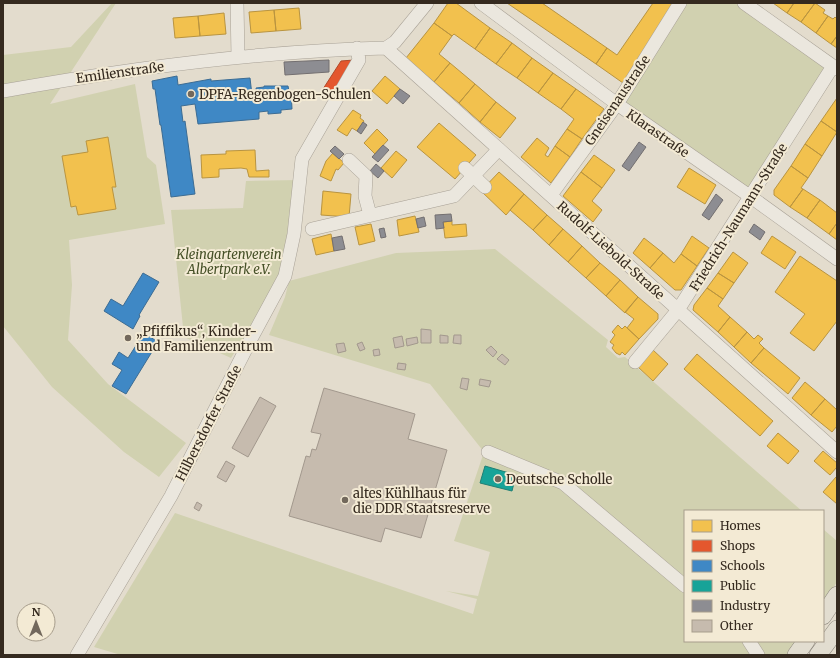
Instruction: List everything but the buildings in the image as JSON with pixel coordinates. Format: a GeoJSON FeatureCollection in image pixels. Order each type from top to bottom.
{"type":"FeatureCollection","features":[{"type":"Feature","properties":{"kind":"main road"},"geometry":{"type":"LineString","coordinates":[[824,614],[837,595]]}},
{"type":"Feature","properties":{"kind":"main road"},"geometry":{"type":"LineString","coordinates":[[818,655],[837,629]]}},
{"type":"Feature","properties":{"kind":"main road"},"geometry":{"type":"LineString","coordinates":[[796,655],[805,642]]}},
{"type":"Feature","properties":{"kind":"street"},"geometry":{"type":"LineString","coordinates":[[237,3],[238,57]]}},
{"type":"Feature","properties":{"kind":"street"},"geometry":{"type":"LineString","coordinates":[[386,48],[395,42],[428,3]]}},
{"type":"Feature","properties":{"kind":"street","name":"Klarastraße"},"geometry":{"type":"LineString","coordinates":[[481,3],[617,104],[837,259]]}},
{"type":"Feature","properties":{"kind":"street","name":"Gneisenaustraße"},"geometry":{"type":"LineString","coordinates":[[551,196],[617,104],[680,3]]}},
{"type":"Feature","properties":{"kind":"street"},"geometry":{"type":"LineString","coordinates":[[744,3],[835,67]]}},
{"type":"Feature","properties":{"kind":"street","name":"Emilienstraße"},"geometry":{"type":"LineString","coordinates":[[3,91],[120,71],[238,57],[357,48],[386,48]]}},
{"type":"Feature","properties":{"kind":"street","name":"Hilbersdorfer Straße"},"geometry":{"type":"LineString","coordinates":[[77,655],[171,496],[251,339],[285,276],[294,234],[302,159],[359,60],[357,48]]}},
{"type":"Feature","properties":{"kind":"street","name":"Rudolf-Liebold-Straße"},"geometry":{"type":"LineString","coordinates":[[386,48],[837,452]]}},
{"type":"Feature","properties":{"kind":"street","name":"Friedrich-Naumann-Straße"},"geometry":{"type":"LineString","coordinates":[[635,362],[678,310],[835,67]]}},
{"type":"Feature","properties":{"kind":"street"},"geometry":{"type":"LineString","coordinates":[[312,230],[454,196],[469,172],[498,149]]}},
{"type":"Feature","properties":{"kind":"street"},"geometry":{"type":"LineString","coordinates":[[349,160],[366,176],[365,196],[370,215]]}},
{"type":"Feature","properties":{"kind":"street"},"geometry":{"type":"LineString","coordinates":[[469,172],[485,187]]}},
{"type":"Feature","properties":{"kind":"street"},"geometry":{"type":"LineString","coordinates":[[488,452],[563,483],[684,585]]}},
{"type":"Feature","properties":{"kind":"street"},"geometry":{"type":"LineString","coordinates":[[750,642],[758,655]]}},
{"type":"Feature","properties":{"kind":"green space"},"geometry":{"type":"Polygon","coordinates":[[[112,3],[116,3],[50,104],[135,84],[147,157],[156,165],[165,224],[69,240],[72,285],[68,340],[108,384],[186,443],[159,477],[124,452],[52,387],[3,326],[3,55],[71,47],[112,3]]]}},
{"type":"Feature","properties":{"kind":"green space"},"geometry":{"type":"Polygon","coordinates":[[[684,3],[738,3],[828,66],[751,193],[620,104],[684,3]]]}},
{"type":"Feature","properties":{"kind":"green space","name":"Kleingartenverein Albertpark e.V."},"geometry":{"type":"Polygon","coordinates":[[[300,180],[276,288],[231,358],[184,337],[171,210],[243,208],[246,181],[300,180]]]}},
{"type":"Feature","properties":{"kind":"green space"},"geometry":{"type":"Polygon","coordinates":[[[495,249],[608,340],[606,347],[618,358],[625,357],[801,510],[684,510],[684,642],[795,642],[787,655],[121,655],[94,647],[175,513],[473,614],[477,599],[446,591],[478,596],[490,552],[454,541],[484,452],[430,384],[269,335],[285,297],[289,281],[396,253],[495,249]]]}},
{"type":"Feature","properties":{"kind":"green space"},"geometry":{"type":"Polygon","coordinates":[[[824,530],[837,541],[837,582],[824,602],[824,530]]]}},
{"type":"Feature","properties":{"kind":"place","name":"DPFA-Regenbogen-Schulen"},"geometry":{"type":"Point","coordinates":[191,94]}},
{"type":"Feature","properties":{"kind":"place","name":"„Pfiffikus“, Kinder- und Familienzentrum"},"geometry":{"type":"Point","coordinates":[128,338]}},
{"type":"Feature","properties":{"kind":"place","name":"Deutsche Scholle"},"geometry":{"type":"Point","coordinates":[498,479]}},
{"type":"Feature","properties":{"kind":"place","name":"altes Kühlhaus für die DDR Staatsreserve"},"geometry":{"type":"Point","coordinates":[345,500]}}]}
